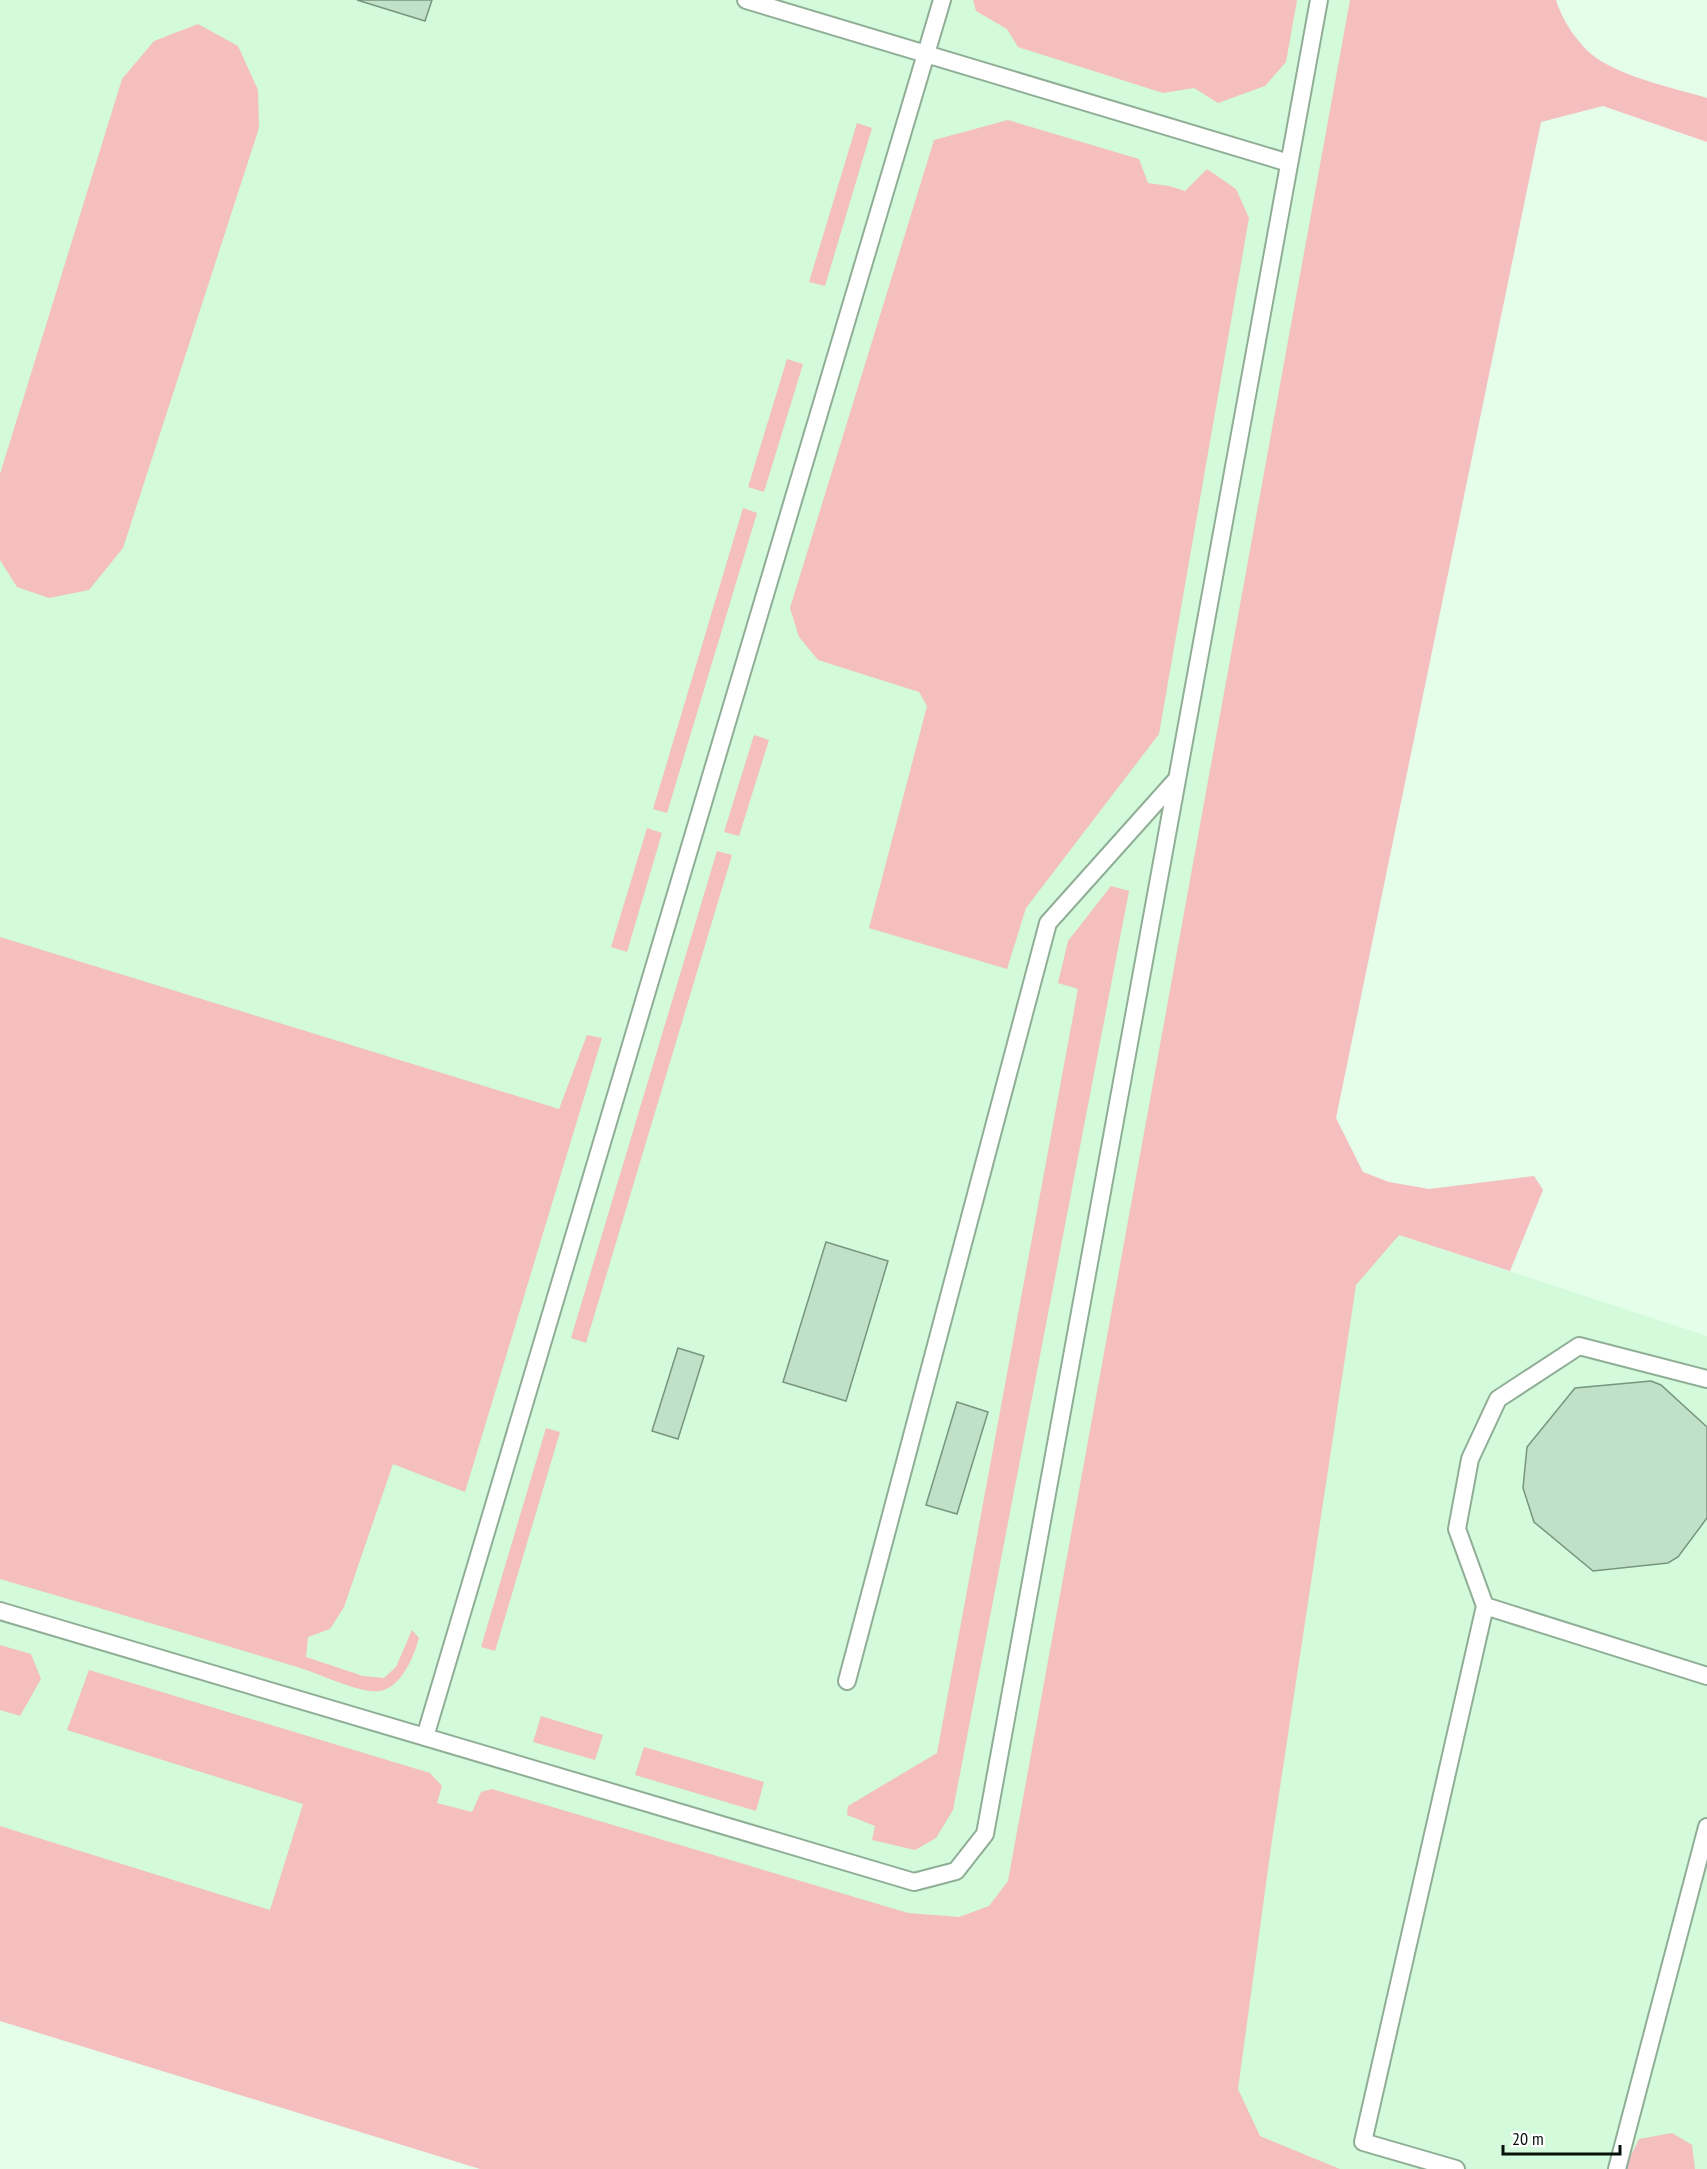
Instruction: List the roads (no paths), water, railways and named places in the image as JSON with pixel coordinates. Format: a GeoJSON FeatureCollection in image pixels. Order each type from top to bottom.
{"type":"FeatureCollection","features":[{"type":"Feature","properties":{"kind":"lane"},"geometry":{"type":"LineString","coordinates":[[746,0],[1289,163]]}},
{"type":"Feature","properties":{"kind":"lane"},"geometry":{"type":"LineString","coordinates":[[425,1737],[942,0]]}},
{"type":"Feature","properties":{"kind":"lane"},"geometry":{"type":"LineString","coordinates":[[0,1611],[914,1881],[956,1871],[985,1834],[1319,0]]}},
{"type":"Feature","properties":{"kind":"lane"},"geometry":{"type":"LineString","coordinates":[[847,1682],[1048,923],[1176,780]]}},
{"type":"Feature","properties":{"kind":"lane"},"geometry":{"type":"LineString","coordinates":[[1456,2169],[1364,2142],[1485,1606],[1457,1528],[1470,1459],[1498,1399],[1579,1346],[1707,1380]]}},
{"type":"Feature","properties":{"kind":"lane"},"geometry":{"type":"LineString","coordinates":[[1485,1606],[1707,1676]]}},
{"type":"Feature","properties":{"kind":"lane"},"geometry":{"type":"LineString","coordinates":[[1617,2169],[1707,1827]]}}]}
